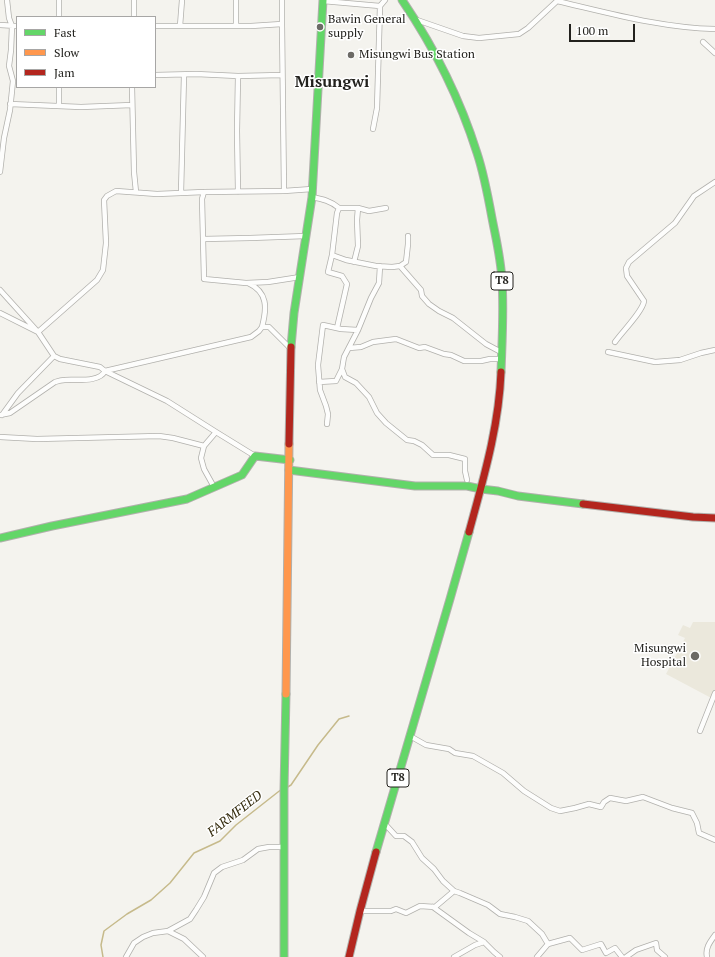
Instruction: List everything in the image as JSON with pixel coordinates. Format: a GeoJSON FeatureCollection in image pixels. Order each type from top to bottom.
{"type":"FeatureCollection","features":[{"type":"Feature","properties":{"kind":"main road"},"geometry":{"type":"LineString","coordinates":[[284,957],[284,794],[291,349],[294,313],[312,197],[323,0]]}},
{"type":"Feature","properties":{"kind":"main road","name":"T8"},"geometry":{"type":"LineString","coordinates":[[350,956],[360,911],[384,823],[481,489],[494,431],[500,392],[503,304],[502,280],[500,258],[483,176],[463,116],[447,77],[415,19],[402,0]]}},
{"type":"Feature","properties":{"kind":"main road"},"geometry":{"type":"LineString","coordinates":[[0,538],[187,499],[242,475],[255,456],[290,460]]}},
{"type":"Feature","properties":{"kind":"main road"},"geometry":{"type":"LineString","coordinates":[[289,470],[415,486],[467,486],[518,496],[693,517],[715,518]]}},
{"type":"Feature","properties":{"kind":"street"},"geometry":{"type":"LineString","coordinates":[[0,172],[2,138],[10,104],[13,81],[9,66],[14,26],[9,18],[7,0]]}},
{"type":"Feature","properties":{"kind":"street"},"geometry":{"type":"LineString","coordinates":[[59,16],[60,0]]}},
{"type":"Feature","properties":{"kind":"street"},"geometry":{"type":"LineString","coordinates":[[134,0],[134,16]]}},
{"type":"Feature","properties":{"kind":"street"},"geometry":{"type":"LineString","coordinates":[[180,26],[182,0]]}},
{"type":"Feature","properties":{"kind":"street"},"geometry":{"type":"LineString","coordinates":[[236,0],[236,26]]}},
{"type":"Feature","properties":{"kind":"street"},"geometry":{"type":"LineString","coordinates":[[282,0],[284,191]]}},
{"type":"Feature","properties":{"kind":"street"},"geometry":{"type":"LineString","coordinates":[[323,0],[380,6]]}},
{"type":"Feature","properties":{"kind":"street"},"geometry":{"type":"LineString","coordinates":[[373,128],[377,108],[380,6],[385,0]]}},
{"type":"Feature","properties":{"kind":"street"},"geometry":{"type":"LineString","coordinates":[[415,19],[463,36],[479,38],[519,34],[528,28],[558,0],[639,20],[701,29],[715,29]]}},
{"type":"Feature","properties":{"kind":"street"},"geometry":{"type":"LineString","coordinates":[[156,26],[251,26],[282,24]]}},
{"type":"Feature","properties":{"kind":"street"},"geometry":{"type":"LineString","coordinates":[[0,25],[14,26]]}},
{"type":"Feature","properties":{"kind":"street"},"geometry":{"type":"LineString","coordinates":[[703,42],[714,51]]}},
{"type":"Feature","properties":{"kind":"street"},"geometry":{"type":"LineString","coordinates":[[156,75],[282,75]]}},
{"type":"Feature","properties":{"kind":"street"},"geometry":{"type":"LineString","coordinates":[[182,194],[184,75]]}},
{"type":"Feature","properties":{"kind":"street"},"geometry":{"type":"LineString","coordinates":[[238,76],[238,192]]}},
{"type":"Feature","properties":{"kind":"street"},"geometry":{"type":"LineString","coordinates":[[59,88],[59,106]]}},
{"type":"Feature","properties":{"kind":"street"},"geometry":{"type":"LineString","coordinates":[[132,88],[136,192]]}},
{"type":"Feature","properties":{"kind":"street"},"geometry":{"type":"LineString","coordinates":[[10,104],[81,107],[132,105]]}},
{"type":"Feature","properties":{"kind":"street"},"geometry":{"type":"LineString","coordinates":[[615,342],[644,305],[644,301],[627,276],[626,268],[629,262],[675,223],[694,196],[715,182]]}},
{"type":"Feature","properties":{"kind":"street"},"geometry":{"type":"LineString","coordinates":[[38,332],[97,280],[104,270],[106,243],[104,200],[107,196],[116,191],[182,194],[204,192],[312,190]]}},
{"type":"Feature","properties":{"kind":"street"},"geometry":{"type":"LineString","coordinates":[[204,192],[202,199],[204,279],[246,283],[268,282],[300,277]]}},
{"type":"Feature","properties":{"kind":"street"},"geometry":{"type":"LineString","coordinates":[[312,197],[323,199],[339,208],[358,208],[369,211],[386,208]]}},
{"type":"Feature","properties":{"kind":"street"},"geometry":{"type":"LineString","coordinates":[[337,328],[347,284],[342,276],[328,272],[332,255],[337,212],[339,208]]}},
{"type":"Feature","properties":{"kind":"street"},"geometry":{"type":"LineString","coordinates":[[354,262],[358,246],[358,208]]}},
{"type":"Feature","properties":{"kind":"street"},"geometry":{"type":"LineString","coordinates":[[203,239],[306,236]]}},
{"type":"Feature","properties":{"kind":"street"},"geometry":{"type":"LineString","coordinates":[[332,255],[354,262],[392,268],[400,266],[406,262],[408,236]]}},
{"type":"Feature","properties":{"kind":"street"},"geometry":{"type":"LineString","coordinates":[[319,382],[336,381],[342,369],[344,356],[358,330],[379,283],[380,266]]}},
{"type":"Feature","properties":{"kind":"street"},"geometry":{"type":"LineString","coordinates":[[400,266],[421,290],[422,296],[429,304],[438,311],[453,318],[501,355]]}},
{"type":"Feature","properties":{"kind":"street"},"geometry":{"type":"LineString","coordinates":[[1,415],[10,413],[55,382],[63,380],[91,379],[102,375],[105,371],[252,337],[262,327],[265,314],[265,304],[262,293],[255,286],[246,283]]}},
{"type":"Feature","properties":{"kind":"street"},"geometry":{"type":"LineString","coordinates":[[0,290],[38,332],[54,356],[60,359],[100,367],[105,371],[167,401],[255,456]]}},
{"type":"Feature","properties":{"kind":"street"},"geometry":{"type":"LineString","coordinates":[[0,313],[38,332]]}},
{"type":"Feature","properties":{"kind":"street"},"geometry":{"type":"LineString","coordinates":[[327,424],[328,414],[320,390],[318,365],[323,325],[358,330]]}},
{"type":"Feature","properties":{"kind":"street"},"geometry":{"type":"LineString","coordinates":[[262,327],[269,327],[291,349]]}},
{"type":"Feature","properties":{"kind":"street"},"geometry":{"type":"LineString","coordinates":[[349,348],[361,347],[373,342],[396,339],[419,348],[425,347],[451,355],[464,361],[481,361],[501,355]]}},
{"type":"Feature","properties":{"kind":"street"},"geometry":{"type":"LineString","coordinates":[[608,352],[655,362],[680,360],[715,350]]}},
{"type":"Feature","properties":{"kind":"street"},"geometry":{"type":"LineString","coordinates":[[1,415],[18,393],[54,356]]}},
{"type":"Feature","properties":{"kind":"street"},"geometry":{"type":"LineString","coordinates":[[342,369],[345,377],[356,383],[369,397],[377,413],[386,423],[407,440],[414,441],[422,445],[433,455],[450,455],[466,459],[465,471],[467,480]]}},
{"type":"Feature","properties":{"kind":"street"},"geometry":{"type":"LineString","coordinates":[[214,487],[204,469],[201,458],[204,446],[216,432]]}},
{"type":"Feature","properties":{"kind":"street"},"geometry":{"type":"LineString","coordinates":[[0,437],[38,439],[159,436],[204,446]]}},
{"type":"Feature","properties":{"kind":"street"},"geometry":{"type":"LineString","coordinates":[[700,731],[715,693]]}},
{"type":"Feature","properties":{"kind":"street"},"geometry":{"type":"LineString","coordinates":[[410,736],[426,745],[449,749],[455,753],[474,756],[503,773],[524,791],[551,808],[560,811],[589,804],[601,807],[604,802],[610,798],[626,801],[643,797],[672,808],[692,813],[697,823],[699,833],[715,840]]}},
{"type":"Feature","properties":{"kind":"street"},"geometry":{"type":"LineString","coordinates":[[384,823],[396,836],[404,836],[412,842],[422,858],[454,891],[460,892],[488,905],[500,914],[515,917],[528,922],[542,934],[548,944]]}},
{"type":"Feature","properties":{"kind":"street"},"geometry":{"type":"LineString","coordinates":[[126,957],[134,943],[143,937],[153,933],[168,932],[190,919],[204,897],[214,873],[222,867],[243,860],[258,850],[269,847],[284,847]]}},
{"type":"Feature","properties":{"kind":"street"},"geometry":{"type":"LineString","coordinates":[[360,911],[391,911],[396,909],[406,913],[420,906],[435,907],[454,891]]}},
{"type":"Feature","properties":{"kind":"street"},"geometry":{"type":"LineString","coordinates":[[433,907],[484,942],[500,957]]}},
{"type":"Feature","properties":{"kind":"street"},"geometry":{"type":"LineString","coordinates":[[168,932],[184,939],[203,957]]}},
{"type":"Feature","properties":{"kind":"street"},"geometry":{"type":"LineString","coordinates":[[707,957],[707,947],[715,935]]}},
{"type":"Feature","properties":{"kind":"street"},"geometry":{"type":"LineString","coordinates":[[537,957],[548,944],[570,938],[582,950],[601,944],[606,953],[615,948],[622,957]]}},
{"type":"Feature","properties":{"kind":"street"},"geometry":{"type":"LineString","coordinates":[[454,957],[474,945],[484,942]]}},
{"type":"Feature","properties":{"kind":"street"},"geometry":{"type":"LineString","coordinates":[[626,957],[636,950],[656,943],[657,950],[665,957]]}},
{"type":"Feature","properties":{"kind":"shaded area","name":"Misungwi Hospital"},"geometry":{"type":"Polygon","coordinates":[[[693,622],[715,622],[715,700],[666,674],[685,638],[678,635],[683,625],[690,628],[693,622]]]}},
{"type":"Feature","properties":{"kind":"waterway","name":"FARMFEED"},"geometry":{"type":"LineString","coordinates":[[286,788],[291,785],[318,745],[339,719],[349,716]]}},
{"type":"Feature","properties":{"kind":"waterway","name":"FARMFEED"},"geometry":{"type":"LineString","coordinates":[[103,957],[101,945],[104,931],[127,914],[151,900],[170,883],[194,853],[220,841],[236,825],[282,789]]}},
{"type":"Feature","properties":{"kind":"traffic: fast"},"geometry":{"type":"LineString","coordinates":[[291,347],[294,313],[312,197],[323,0]]}},
{"type":"Feature","properties":{"kind":"traffic: fast"},"geometry":{"type":"LineString","coordinates":[[402,0],[425,36],[454,93],[463,113],[482,169],[497,241],[503,292],[501,372]]}},
{"type":"Feature","properties":{"kind":"traffic: fast"},"geometry":{"type":"LineString","coordinates":[[0,538],[187,499],[242,475],[255,456],[290,460]]}},
{"type":"Feature","properties":{"kind":"traffic: fast"},"geometry":{"type":"LineString","coordinates":[[289,470],[415,486],[467,486],[518,496],[583,504]]}},
{"type":"Feature","properties":{"kind":"traffic: fast"},"geometry":{"type":"LineString","coordinates":[[376,852],[469,532]]}},
{"type":"Feature","properties":{"kind":"traffic: fast"},"geometry":{"type":"LineString","coordinates":[[284,957],[284,790],[286,694]]}},
{"type":"Feature","properties":{"kind":"traffic: slow"},"geometry":{"type":"LineString","coordinates":[[286,694],[289,444]]}},
{"type":"Feature","properties":{"kind":"traffic: jam"},"geometry":{"type":"LineString","coordinates":[[289,444],[291,347]]}},
{"type":"Feature","properties":{"kind":"traffic: jam"},"geometry":{"type":"LineString","coordinates":[[469,532],[494,433],[500,393],[501,372]]}},
{"type":"Feature","properties":{"kind":"traffic: jam"},"geometry":{"type":"LineString","coordinates":[[583,504],[693,517],[715,518]]}},
{"type":"Feature","properties":{"kind":"traffic: jam"},"geometry":{"type":"LineString","coordinates":[[349,957],[376,852]]}},
{"type":"Feature","properties":{"kind":"place","name":"Bawin General supply"},"geometry":{"type":"Point","coordinates":[320,27]}},
{"type":"Feature","properties":{"kind":"place","name":"Misungwi Bus Station"},"geometry":{"type":"Point","coordinates":[351,55]}},
{"type":"Feature","properties":{"kind":"place","name":"Misungwi Hospital"},"geometry":{"type":"Point","coordinates":[695,656]}},
{"type":"Feature","properties":{"kind":"district","name":"Misungwi"},"geometry":{"type":"Point","coordinates":[332,82]}}]}
